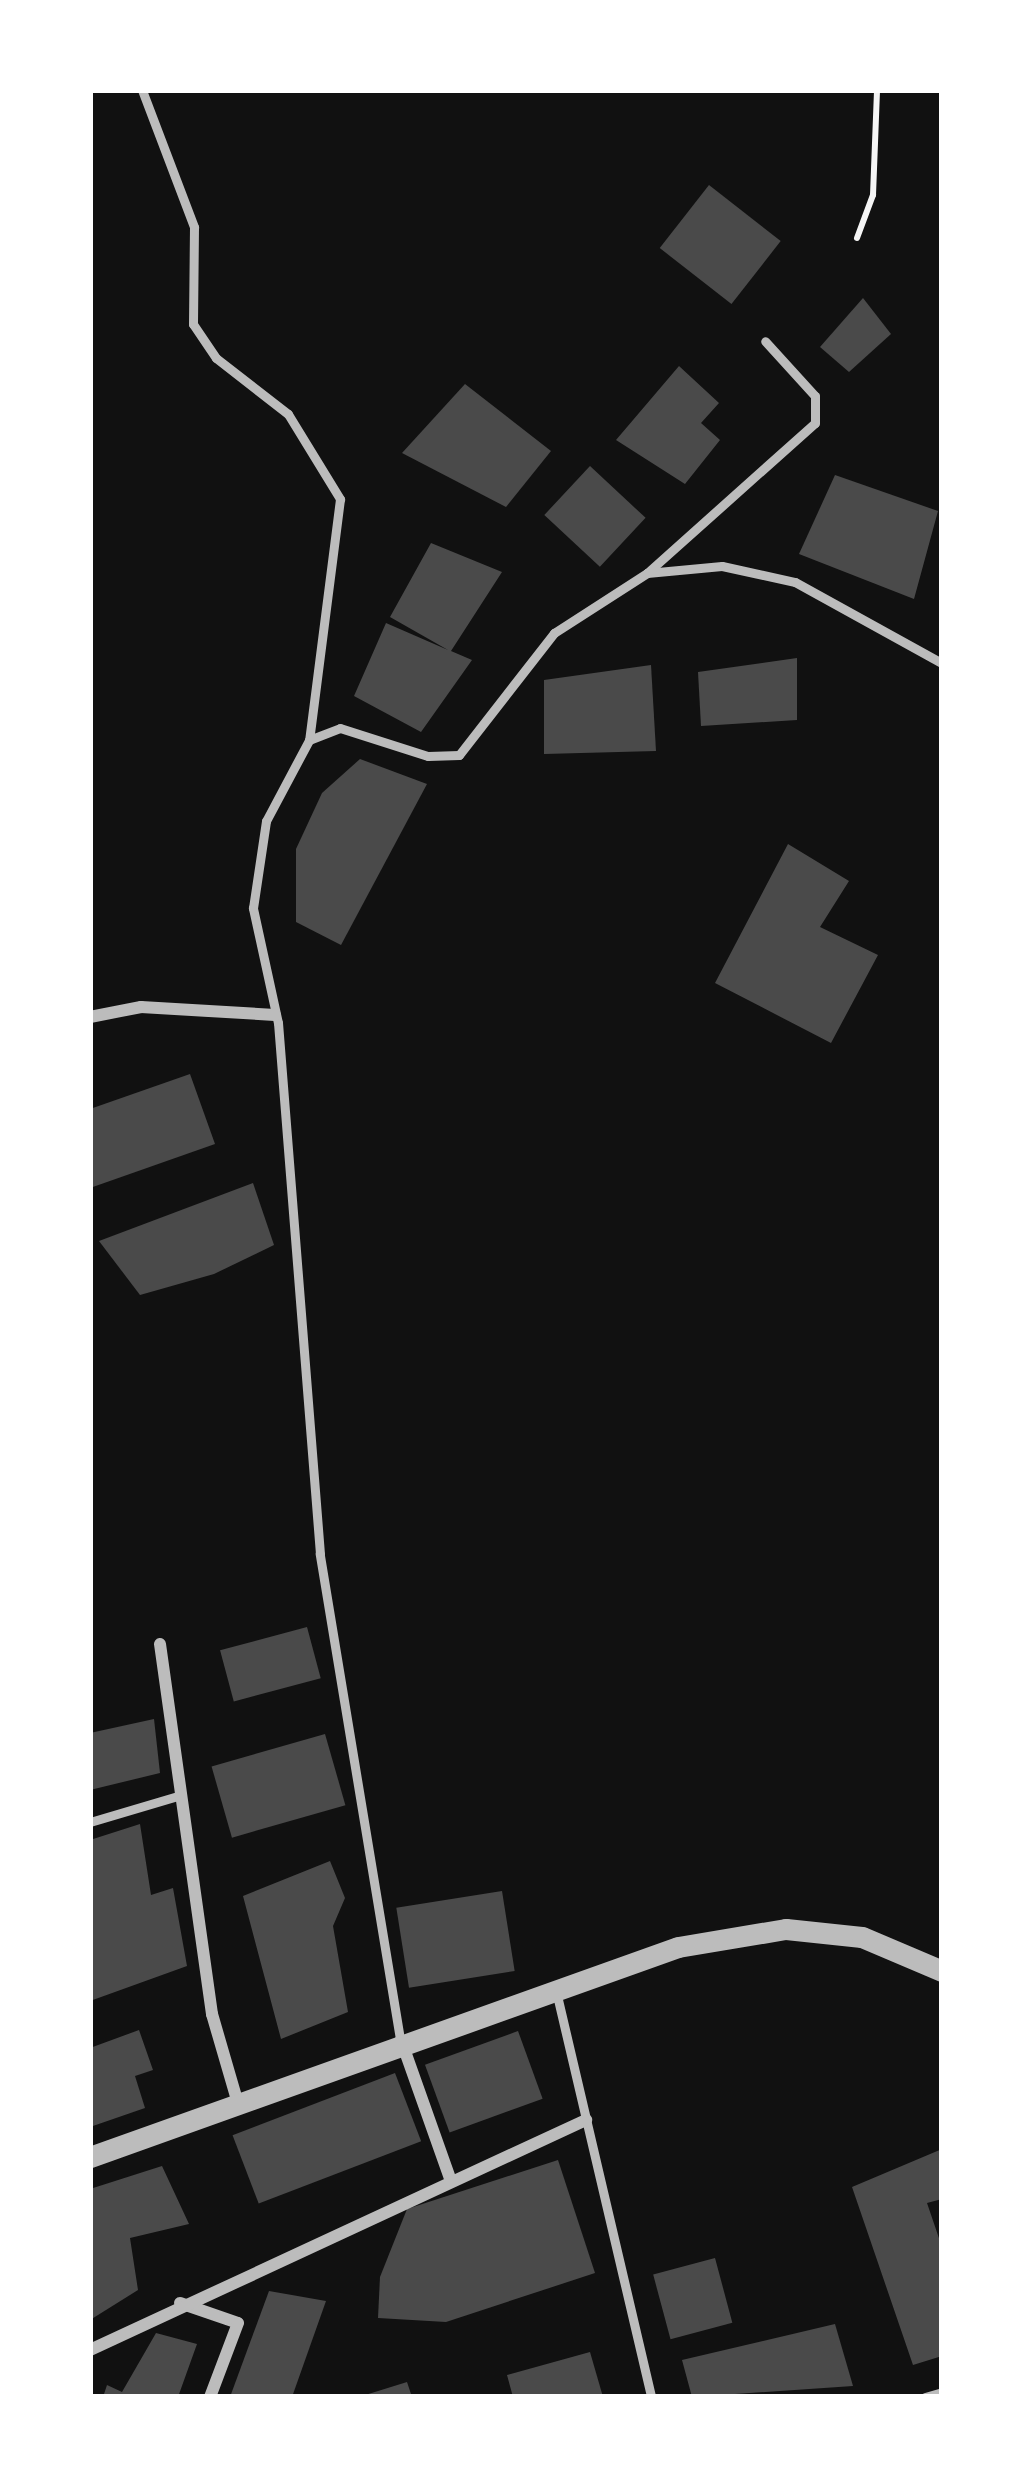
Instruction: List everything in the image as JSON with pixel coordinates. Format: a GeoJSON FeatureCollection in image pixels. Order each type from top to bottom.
{"type":"FeatureCollection","features":[{"type":"Feature","properties":{"kind":"street"},"geometry":{"type":"LineString","coordinates":[[90,1017],[141,1007],[275,1015]]}},
{"type":"Feature","properties":{"kind":"street"},"geometry":{"type":"LineString","coordinates":[[160,1644],[212,2014],[237,2101]]}},
{"type":"Feature","properties":{"kind":"street"},"geometry":{"type":"LineString","coordinates":[[90,2157],[400,2039],[555,1986],[786,1929],[862,1937],[942,1971]]}},
{"type":"Feature","properties":{"kind":"street"},"geometry":{"type":"LineString","coordinates":[[400,2039],[450,2178]]}},
{"type":"Feature","properties":{"kind":"street"},"geometry":{"type":"LineString","coordinates":[[90,2350],[180,2302],[586,2120]]}},
{"type":"Feature","properties":{"kind":"street"},"geometry":{"type":"LineString","coordinates":[[180,2302],[238,2323],[210,2397]]}},
{"type":"Feature","properties":{"kind":"lane"},"geometry":{"type":"LineString","coordinates":[[142,90],[191,211],[193,324],[216,358],[288,414],[340,499],[309,740],[266,821],[253,908],[275,1015],[320,1554],[400,2039]]}},
{"type":"Feature","properties":{"kind":"lane"},"geometry":{"type":"LineString","coordinates":[[309,740],[340,728],[428,757],[459,754],[554,633],[647,573],[815,423],[815,396],[764,341]]}},
{"type":"Feature","properties":{"kind":"lane"},"geometry":{"type":"LineString","coordinates":[[647,573],[722,566],[795,582],[942,663]]}},
{"type":"Feature","properties":{"kind":"lane"},"geometry":{"type":"LineString","coordinates":[[90,1822],[181,1795]]}},
{"type":"Feature","properties":{"kind":"lane"},"geometry":{"type":"LineString","coordinates":[[555,1986],[651,2397]]}},
{"type":"Feature","properties":{"kind":"lane"},"geometry":{"type":"LineString","coordinates":[[925,2397],[942,2392]]}},
{"type":"Feature","properties":{"kind":"path"},"geometry":{"type":"LineString","coordinates":[[856,238],[873,195],[877,90]]}},
{"type":"Feature","properties":{"kind":"building"},"geometry":{"type":"Polygon","coordinates":[[[709,185],[781,241],[731,304],[660,248],[709,185]]]}},
{"type":"Feature","properties":{"kind":"building"},"geometry":{"type":"Polygon","coordinates":[[[863,298],[891,334],[849,372],[820,347],[863,298]]]}},
{"type":"Feature","properties":{"kind":"building"},"geometry":{"type":"Polygon","coordinates":[[[679,366],[719,403],[701,423],[720,440],[685,484],[616,440],[679,366]]]}},
{"type":"Feature","properties":{"kind":"building"},"geometry":{"type":"Polygon","coordinates":[[[465,384],[551,451],[506,507],[402,453],[465,384]]]}},
{"type":"Feature","properties":{"kind":"building"},"geometry":{"type":"Polygon","coordinates":[[[590,466],[646,518],[600,567],[544,515],[590,466]]]}},
{"type":"Feature","properties":{"kind":"building"},"geometry":{"type":"Polygon","coordinates":[[[835,475],[938,511],[914,599],[799,554],[835,475]]]}},
{"type":"Feature","properties":{"kind":"building"},"geometry":{"type":"Polygon","coordinates":[[[431,543],[502,572],[451,651],[472,660],[421,732],[354,696],[386,623],[448,650],[390,617],[431,543]]]}},
{"type":"Feature","properties":{"kind":"building"},"geometry":{"type":"Polygon","coordinates":[[[797,658],[797,720],[701,726],[698,672],[797,658]]]}},
{"type":"Feature","properties":{"kind":"building"},"geometry":{"type":"Polygon","coordinates":[[[651,665],[656,751],[544,754],[544,680],[651,665]]]}},
{"type":"Feature","properties":{"kind":"building"},"geometry":{"type":"Polygon","coordinates":[[[360,759],[427,784],[341,945],[296,922],[296,849],[322,793],[360,759]]]}},
{"type":"Feature","properties":{"kind":"building"},"geometry":{"type":"Polygon","coordinates":[[[788,844],[849,881],[820,927],[878,955],[831,1043],[715,983],[788,844]]]}},
{"type":"Feature","properties":{"kind":"building"},"geometry":{"type":"Polygon","coordinates":[[[190,1074],[215,1144],[90,1188],[90,1109],[190,1074]]]}},
{"type":"Feature","properties":{"kind":"building"},"geometry":{"type":"Polygon","coordinates":[[[253,1183],[274,1245],[214,1274],[140,1295],[99,1241],[253,1183]]]}},
{"type":"Feature","properties":{"kind":"building"},"geometry":{"type":"Polygon","coordinates":[[[307,1627],[321,1678],[234,1701],[220,1650],[307,1627]]]}},
{"type":"Feature","properties":{"kind":"building"},"geometry":{"type":"Polygon","coordinates":[[[154,1719],[160,1773],[90,1790],[90,1733],[154,1719]]]}},
{"type":"Feature","properties":{"kind":"building"},"geometry":{"type":"Polygon","coordinates":[[[325,1734],[345,1805],[232,1838],[212,1767],[325,1734]]]}},
{"type":"Feature","properties":{"kind":"building"},"geometry":{"type":"Polygon","coordinates":[[[140,1824],[151,1895],[173,1888],[187,1966],[90,2001],[90,1840],[140,1824]]]}},
{"type":"Feature","properties":{"kind":"building"},"geometry":{"type":"Polygon","coordinates":[[[330,1861],[345,1898],[333,1926],[348,2012],[281,2039],[243,1896],[330,1861]]]}},
{"type":"Feature","properties":{"kind":"building"},"geometry":{"type":"Polygon","coordinates":[[[502,1891],[515,1971],[409,1988],[396,1908],[502,1891]]]}},
{"type":"Feature","properties":{"kind":"building"},"geometry":{"type":"Polygon","coordinates":[[[139,2030],[153,2070],[135,2076],[145,2108],[90,2127],[90,2048],[139,2030]]]}},
{"type":"Feature","properties":{"kind":"building"},"geometry":{"type":"Polygon","coordinates":[[[518,2031],[543,2099],[450,2133],[425,2065],[518,2031]]]}},
{"type":"Feature","properties":{"kind":"building"},"geometry":{"type":"Polygon","coordinates":[[[395,2073],[421,2141],[259,2204],[233,2135],[395,2073]]]}},
{"type":"Feature","properties":{"kind":"building"},"geometry":{"type":"Polygon","coordinates":[[[942,2149],[942,2199],[927,2203],[942,2247],[942,2356],[913,2365],[852,2187],[942,2149]]]}},
{"type":"Feature","properties":{"kind":"building"},"geometry":{"type":"Polygon","coordinates":[[[558,2160],[595,2273],[446,2322],[378,2318],[380,2277],[407,2209],[558,2160]]]}},
{"type":"Feature","properties":{"kind":"building"},"geometry":{"type":"Polygon","coordinates":[[[162,2166],[189,2224],[130,2238],[138,2290],[90,2320],[90,2189],[162,2166]]]}},
{"type":"Feature","properties":{"kind":"building"},"geometry":{"type":"Polygon","coordinates":[[[715,2258],[732,2323],[671,2339],[653,2275],[715,2258]]]}},
{"type":"Feature","properties":{"kind":"building"},"geometry":{"type":"Polygon","coordinates":[[[269,2291],[326,2301],[292,2397],[230,2397],[269,2291]]]}},
{"type":"Feature","properties":{"kind":"building"},"geometry":{"type":"Polygon","coordinates":[[[835,2324],[853,2386],[692,2397],[682,2360],[835,2324]]]}},
{"type":"Feature","properties":{"kind":"building"},"geometry":{"type":"Polygon","coordinates":[[[156,2333],[197,2344],[178,2397],[103,2397],[107,2385],[122,2392],[156,2333]]]}},
{"type":"Feature","properties":{"kind":"building"},"geometry":{"type":"Polygon","coordinates":[[[590,2352],[603,2397],[513,2397],[507,2375],[590,2352]]]}},
{"type":"Feature","properties":{"kind":"building"},"geometry":{"type":"Polygon","coordinates":[[[407,2382],[412,2397],[362,2397],[362,2396],[407,2382]]]}}]}
